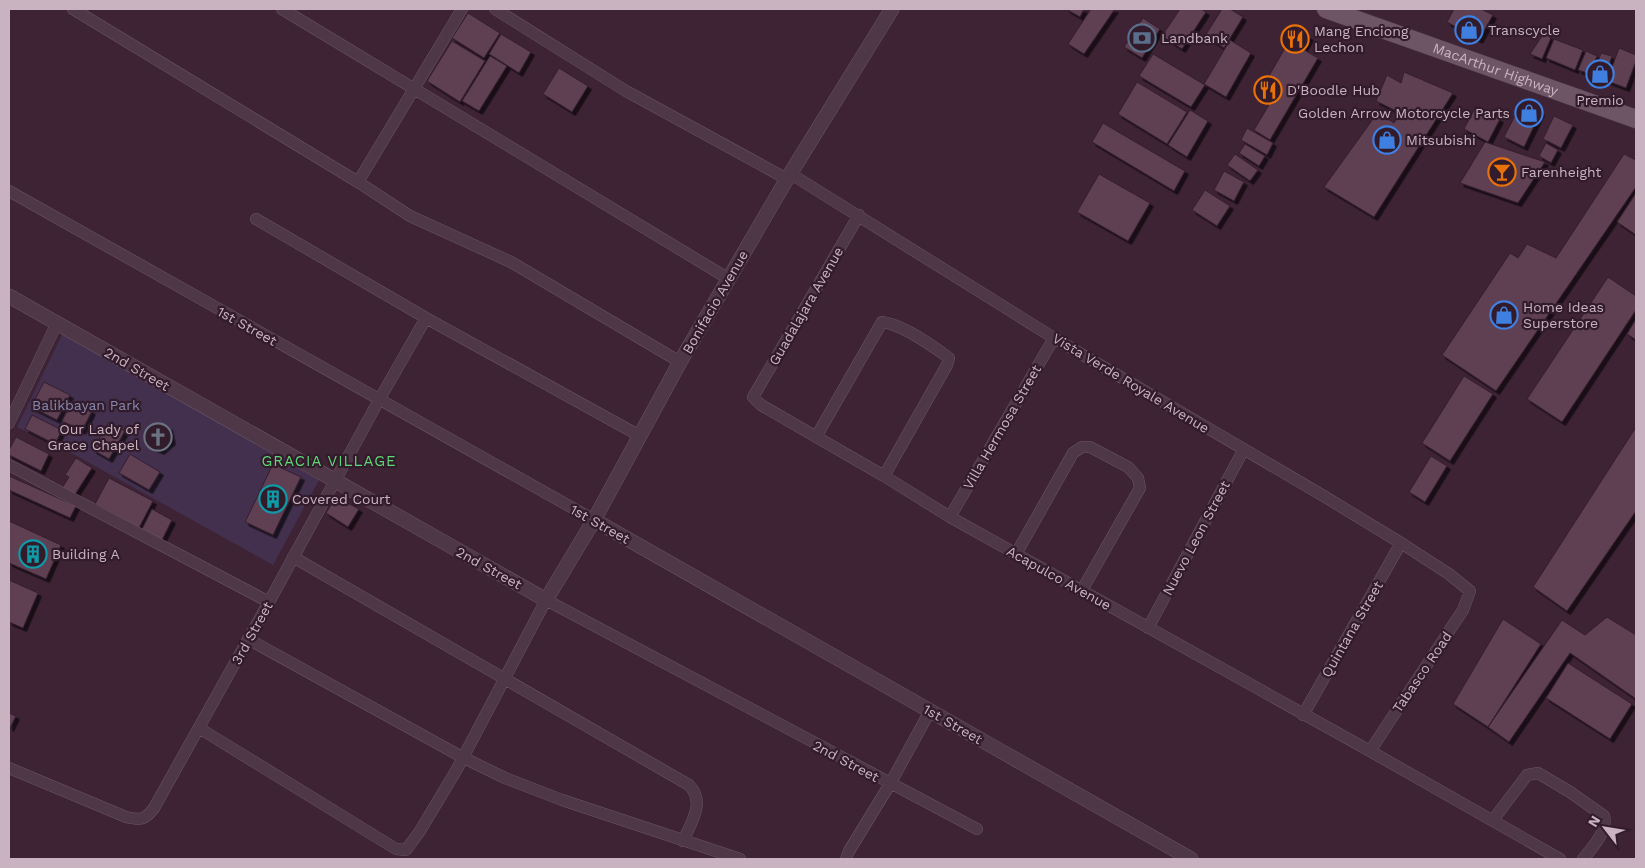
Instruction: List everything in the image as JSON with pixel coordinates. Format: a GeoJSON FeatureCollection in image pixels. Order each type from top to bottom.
{"type":"FeatureCollection","features":[{"type":"Feature","properties":{"kind":"main road","name":"MacArthur Highway"},"geometry":{"type":"LineString","coordinates":[[1326,9],[1636,119]]}},
{"type":"Feature","properties":{"kind":"street"},"geometry":{"type":"LineString","coordinates":[[73,9],[358,182],[410,216],[511,262],[680,362]]}},
{"type":"Feature","properties":{"kind":"street"},"geometry":{"type":"LineString","coordinates":[[282,9],[729,279]]}},
{"type":"Feature","properties":{"kind":"street"},"geometry":{"type":"LineString","coordinates":[[358,182],[462,9]]}},
{"type":"Feature","properties":{"kind":"street","name":"Vista Verde Royale Avenue"},"geometry":{"type":"LineString","coordinates":[[494,9],[626,91],[860,215],[1054,338],[1401,543],[1449,574],[1470,592]]}},
{"type":"Feature","properties":{"kind":"street","name":"Bonifacio Avenue"},"geometry":{"type":"LineString","coordinates":[[546,600],[594,520],[680,362],[789,177],[892,9]]}},
{"type":"Feature","properties":{"kind":"street","name":"1st Street"},"geometry":{"type":"LineString","coordinates":[[9,192],[594,520],[1191,859]]}},
{"type":"Feature","properties":{"kind":"street","name":"Guadalajara Avenue"},"geometry":{"type":"LineString","coordinates":[[754,396],[860,215]]}},
{"type":"Feature","properties":{"kind":"street"},"geometry":{"type":"LineString","coordinates":[[256,219],[426,318],[640,436]]}},
{"type":"Feature","properties":{"kind":"street","name":"2nd Street"},"geometry":{"type":"LineString","coordinates":[[9,296],[546,600],[977,829]]}},
{"type":"Feature","properties":{"kind":"street","name":"3rd Street"},"geometry":{"type":"LineString","coordinates":[[9,768],[126,817],[138,820],[145,818],[154,808],[199,728],[334,480],[426,318]]}},
{"type":"Feature","properties":{"kind":"street"},"geometry":{"type":"LineString","coordinates":[[816,436],[882,322],[892,323],[906,330],[949,358],[947,365],[884,476]]}},
{"type":"Feature","properties":{"kind":"street"},"geometry":{"type":"LineString","coordinates":[[9,423],[57,323]]}},
{"type":"Feature","properties":{"kind":"street","name":"Villa Hermosa Street"},"geometry":{"type":"LineString","coordinates":[[950,516],[1054,338]]}},
{"type":"Feature","properties":{"kind":"street","name":"Acapulco Avenue"},"geometry":{"type":"LineString","coordinates":[[754,396],[761,404],[1016,554],[1560,859]]}},
{"type":"Feature","properties":{"kind":"street"},"geometry":{"type":"LineString","coordinates":[[1016,554],[1073,453],[1082,447],[1090,447],[1128,467],[1138,478],[1140,488],[1082,590]]}},
{"type":"Feature","properties":{"kind":"street","name":"Nuevo Leon Street"},"geometry":{"type":"LineString","coordinates":[[1148,628],[1244,449]]}},
{"type":"Feature","properties":{"kind":"street"},"geometry":{"type":"LineString","coordinates":[[9,465],[269,602]]}},
{"type":"Feature","properties":{"kind":"street","name":"Quintana Street"},"geometry":{"type":"LineString","coordinates":[[1303,715],[1401,543]]}},
{"type":"Feature","properties":{"kind":"street"},"geometry":{"type":"LineString","coordinates":[[293,557],[689,785],[694,790],[698,799],[697,809],[683,841]]}},
{"type":"Feature","properties":{"kind":"street","name":"Tabasco Road"},"geometry":{"type":"LineString","coordinates":[[1370,751],[1464,610],[1470,592]]}},
{"type":"Feature","properties":{"kind":"street"},"geometry":{"type":"LineString","coordinates":[[199,728],[396,849],[406,850],[417,836],[462,757],[546,600]]}},
{"type":"Feature","properties":{"kind":"street"},"geometry":{"type":"LineString","coordinates":[[248,639],[462,757],[505,778],[683,841],[740,859]]}},
{"type":"Feature","properties":{"kind":"street"},"geometry":{"type":"LineString","coordinates":[[846,859],[930,711]]}},
{"type":"Feature","properties":{"kind":"street"},"geometry":{"type":"LineString","coordinates":[[1493,820],[1527,775],[1538,773],[1570,792],[1604,816],[1605,820],[1599,838],[1583,859]]}},
{"type":"Feature","properties":{"kind":"green space","name":"Balikbayan Park"},"geometry":{"type":"Polygon","coordinates":[[[63,333],[319,480],[273,565],[77,456],[17,427],[63,333]]]}},
{"type":"Feature","properties":{"kind":"building"},"geometry":{"type":"Polygon","coordinates":[[[1066,9],[1084,9],[1080,17],[1066,9]]]}},
{"type":"Feature","properties":{"kind":"building"},"geometry":{"type":"Polygon","coordinates":[[[1091,9],[1115,9],[1084,54],[1068,44],[1091,9]]]}},
{"type":"Feature","properties":{"kind":"building"},"geometry":{"type":"Polygon","coordinates":[[[1180,9],[1201,9],[1206,12],[1182,49],[1162,36],[1180,9]]]}},
{"type":"Feature","properties":{"kind":"building"},"geometry":{"type":"Polygon","coordinates":[[[1222,9],[1230,9],[1243,17],[1224,48],[1205,36],[1222,9]]]}},
{"type":"Feature","properties":{"kind":"building"},"geometry":{"type":"Polygon","coordinates":[[[1454,9],[1481,9],[1493,15],[1479,40],[1447,22],[1454,9]]]}},
{"type":"Feature","properties":{"kind":"building"},"geometry":{"type":"Polygon","coordinates":[[[468,13],[500,33],[484,58],[452,38],[468,13]]]}},
{"type":"Feature","properties":{"kind":"building","name":"Landbank"},"geometry":{"type":"Polygon","coordinates":[[[1143,18],[1160,29],[1142,58],[1124,47],[1143,18]]]}},
{"type":"Feature","properties":{"kind":"building"},"geometry":{"type":"Polygon","coordinates":[[[1294,28],[1310,37],[1304,48],[1288,39],[1294,28]]]}},
{"type":"Feature","properties":{"kind":"building"},"geometry":{"type":"Polygon","coordinates":[[[1544,33],[1551,38],[1542,59],[1530,54],[1544,33]]]}},
{"type":"Feature","properties":{"kind":"building"},"geometry":{"type":"Polygon","coordinates":[[[501,34],[531,52],[519,73],[489,54],[501,34]]]}},
{"type":"Feature","properties":{"kind":"building"},"geometry":{"type":"Polygon","coordinates":[[[1554,39],[1583,50],[1575,70],[1546,58],[1554,39]]]}},
{"type":"Feature","properties":{"kind":"building"},"geometry":{"type":"Polygon","coordinates":[[[1230,40],[1251,53],[1226,97],[1204,84],[1230,40]]]}},
{"type":"Feature","properties":{"kind":"building"},"geometry":{"type":"Polygon","coordinates":[[[452,41],[485,61],[460,102],[427,81],[452,41]]]}},
{"type":"Feature","properties":{"kind":"building"},"geometry":{"type":"Polygon","coordinates":[[[1289,41],[1318,58],[1270,140],[1254,130],[1270,103],[1258,95],[1289,41]]]}},
{"type":"Feature","properties":{"kind":"building"},"geometry":{"type":"Polygon","coordinates":[[[1619,48],[1636,55],[1636,61],[1626,88],[1607,81],[1619,48]]]}},
{"type":"Feature","properties":{"kind":"building"},"geometry":{"type":"Polygon","coordinates":[[[1586,51],[1597,56],[1590,74],[1578,70],[1586,51]]]}},
{"type":"Feature","properties":{"kind":"building"},"geometry":{"type":"Polygon","coordinates":[[[1601,53],[1612,56],[1604,80],[1593,76],[1601,53]]]}},
{"type":"Feature","properties":{"kind":"building"},"geometry":{"type":"Polygon","coordinates":[[[1153,54],[1205,85],[1191,107],[1139,76],[1153,54]]]}},
{"type":"Feature","properties":{"kind":"building"},"geometry":{"type":"Polygon","coordinates":[[[490,56],[507,66],[479,111],[462,101],[490,56]]]}},
{"type":"Feature","properties":{"kind":"building"},"geometry":{"type":"Polygon","coordinates":[[[559,68],[588,86],[572,112],[543,94],[559,68]]]}},
{"type":"Feature","properties":{"kind":"building"},"geometry":{"type":"Polygon","coordinates":[[[1404,72],[1453,93],[1374,217],[1324,187],[1378,112],[1394,123],[1400,113],[1376,101],[1387,75],[1401,83],[1404,72]]]}},
{"type":"Feature","properties":{"kind":"building"},"geometry":{"type":"Polygon","coordinates":[[[1137,82],[1187,112],[1167,144],[1118,114],[1137,82]]]}},
{"type":"Feature","properties":{"kind":"building"},"geometry":{"type":"Polygon","coordinates":[[[1522,102],[1541,112],[1524,147],[1504,137],[1522,102]]]}},
{"type":"Feature","properties":{"kind":"building"},"geometry":{"type":"Polygon","coordinates":[[[1476,106],[1500,119],[1488,142],[1464,129],[1476,106]]]}},
{"type":"Feature","properties":{"kind":"building"},"geometry":{"type":"Polygon","coordinates":[[[1190,110],[1208,121],[1187,157],[1168,145],[1190,110]]]}},
{"type":"Feature","properties":{"kind":"building"},"geometry":{"type":"Polygon","coordinates":[[[1554,116],[1573,125],[1561,148],[1543,139],[1554,116]]]}},
{"type":"Feature","properties":{"kind":"building"},"geometry":{"type":"Polygon","coordinates":[[[1103,123],[1185,171],[1174,191],[1092,142],[1103,123]]]}},
{"type":"Feature","properties":{"kind":"building"},"geometry":{"type":"Polygon","coordinates":[[[1247,128],[1273,143],[1267,155],[1241,140],[1247,128]]]}},
{"type":"Feature","properties":{"kind":"building","name":"Farenheight"},"geometry":{"type":"Polygon","coordinates":[[[1485,142],[1545,162],[1518,203],[1460,183],[1485,142]]]}},
{"type":"Feature","properties":{"kind":"building"},"geometry":{"type":"Polygon","coordinates":[[[1546,143],[1558,150],[1551,163],[1539,156],[1546,143]]]}},
{"type":"Feature","properties":{"kind":"building"},"geometry":{"type":"Polygon","coordinates":[[[1245,144],[1265,156],[1259,166],[1239,153],[1245,144]]]}},
{"type":"Feature","properties":{"kind":"building"},"geometry":{"type":"Polygon","coordinates":[[[1235,154],[1258,170],[1250,181],[1227,165],[1235,154]]]}},
{"type":"Feature","properties":{"kind":"building"},"geometry":{"type":"Polygon","coordinates":[[[1624,154],[1636,160],[1636,187],[1496,391],[1442,355],[1510,253],[1518,258],[1527,244],[1556,258],[1624,154]]]}},
{"type":"Feature","properties":{"kind":"building"},"geometry":{"type":"Polygon","coordinates":[[[1224,171],[1244,182],[1234,201],[1214,190],[1224,171]]]}},
{"type":"Feature","properties":{"kind":"building"},"geometry":{"type":"Polygon","coordinates":[[[1099,174],[1150,203],[1128,241],[1077,212],[1099,174]]]}},
{"type":"Feature","properties":{"kind":"building"},"geometry":{"type":"Polygon","coordinates":[[[1205,190],[1230,206],[1217,226],[1192,210],[1205,190]]]}},
{"type":"Feature","properties":{"kind":"building"},"geometry":{"type":"Polygon","coordinates":[[[1636,193],[1636,235],[1617,222],[1636,193]]]}},
{"type":"Feature","properties":{"kind":"building"},"geometry":{"type":"Polygon","coordinates":[[[1608,277],[1636,296],[1636,310],[1562,422],[1527,399],[1608,277]]]}},
{"type":"Feature","properties":{"kind":"building"},"geometry":{"type":"Polygon","coordinates":[[[1636,319],[1636,340],[1627,334],[1636,319]]]}},
{"type":"Feature","properties":{"kind":"building"},"geometry":{"type":"Polygon","coordinates":[[[1464,376],[1493,394],[1450,461],[1422,443],[1464,376]]]}},
{"type":"Feature","properties":{"kind":"building"},"geometry":{"type":"Polygon","coordinates":[[[44,382],[70,395],[57,420],[31,407],[44,382]]]}},
{"type":"Feature","properties":{"kind":"building"},"geometry":{"type":"Polygon","coordinates":[[[72,401],[92,411],[82,431],[62,421],[72,401]]]}},
{"type":"Feature","properties":{"kind":"building"},"geometry":{"type":"Polygon","coordinates":[[[32,415],[62,430],[55,444],[25,429],[32,415]]]}},
{"type":"Feature","properties":{"kind":"building"},"geometry":{"type":"Polygon","coordinates":[[[109,422],[125,431],[109,459],[93,450],[109,422]]]}},
{"type":"Feature","properties":{"kind":"building","name":"Our Lady of Grace Chapel"},"geometry":{"type":"Polygon","coordinates":[[[156,423],[169,427],[172,441],[161,451],[148,446],[145,432],[156,423]]]}},
{"type":"Feature","properties":{"kind":"building"},"geometry":{"type":"Polygon","coordinates":[[[1636,427],[1636,511],[1567,611],[1533,587],[1636,427]]]}},
{"type":"Feature","properties":{"kind":"building"},"geometry":{"type":"Polygon","coordinates":[[[16,437],[49,454],[41,471],[9,455],[9,450],[16,437]]]}},
{"type":"Feature","properties":{"kind":"building"},"geometry":{"type":"Polygon","coordinates":[[[130,454],[160,472],[149,490],[119,473],[130,454]]]}},
{"type":"Feature","properties":{"kind":"building"},"geometry":{"type":"Polygon","coordinates":[[[1431,456],[1447,466],[1425,502],[1409,492],[1431,456]]]}},
{"type":"Feature","properties":{"kind":"building"},"geometry":{"type":"Polygon","coordinates":[[[76,458],[92,468],[74,496],[62,488],[69,477],[65,475],[76,458]]]}},
{"type":"Feature","properties":{"kind":"building","name":"Covered Court"},"geometry":{"type":"Polygon","coordinates":[[[273,464],[301,477],[273,535],[245,522],[273,464]]]}},
{"type":"Feature","properties":{"kind":"building"},"geometry":{"type":"Polygon","coordinates":[[[9,476],[76,506],[70,518],[9,490],[9,476]]]}},
{"type":"Feature","properties":{"kind":"building"},"geometry":{"type":"Polygon","coordinates":[[[109,478],[153,501],[139,528],[95,504],[109,478]]]}},
{"type":"Feature","properties":{"kind":"building"},"geometry":{"type":"Polygon","coordinates":[[[336,497],[359,509],[348,527],[326,513],[336,497]]]}},
{"type":"Feature","properties":{"kind":"building"},"geometry":{"type":"Polygon","coordinates":[[[152,509],[172,520],[162,540],[142,529],[152,509]]]}},
{"type":"Feature","properties":{"kind":"building","name":"Building A"},"geometry":{"type":"Polygon","coordinates":[[[9,521],[61,545],[46,579],[9,563],[9,521]]]}},
{"type":"Feature","properties":{"kind":"building"},"geometry":{"type":"Polygon","coordinates":[[[9,580],[38,593],[23,628],[9,622],[9,580]]]}},
{"type":"Feature","properties":{"kind":"building"},"geometry":{"type":"Polygon","coordinates":[[[1607,617],[1636,635],[1636,699],[1570,653],[1509,742],[1488,727],[1562,620],[1585,635],[1607,617]]]}},
{"type":"Feature","properties":{"kind":"building"},"geometry":{"type":"Polygon","coordinates":[[[1503,619],[1541,644],[1488,727],[1453,704],[1503,619]]]}},
{"type":"Feature","properties":{"kind":"building"},"geometry":{"type":"Polygon","coordinates":[[[1568,663],[1632,704],[1610,739],[1546,698],[1568,663]]]}},
{"type":"Feature","properties":{"kind":"building"},"geometry":{"type":"Polygon","coordinates":[[[9,713],[16,716],[10,728],[9,727],[9,713]]]}},
{"type":"Feature","properties":{"kind":"place","name":"Transcycle"},"geometry":{"type":"Point","coordinates":[1469,30]}},
{"type":"Feature","properties":{"kind":"place","name":"Landbank"},"geometry":{"type":"Point","coordinates":[1142,38]}},
{"type":"Feature","properties":{"kind":"place","name":"Mang Enciong Lechon"},"geometry":{"type":"Point","coordinates":[1295,39]}},
{"type":"Feature","properties":{"kind":"place","name":"Premio"},"geometry":{"type":"Point","coordinates":[1600,74]}},
{"type":"Feature","properties":{"kind":"place","name":"D'Boodle Hub"},"geometry":{"type":"Point","coordinates":[1268,90]}},
{"type":"Feature","properties":{"kind":"place","name":"Golden Arrow Motorcycle Parts"},"geometry":{"type":"Point","coordinates":[1529,113]}},
{"type":"Feature","properties":{"kind":"place","name":"Mitsubishi"},"geometry":{"type":"Point","coordinates":[1387,140]}},
{"type":"Feature","properties":{"kind":"place","name":"Farenheight"},"geometry":{"type":"Point","coordinates":[1502,172]}},
{"type":"Feature","properties":{"kind":"place","name":"Home Ideas Superstore"},"geometry":{"type":"Point","coordinates":[1504,315]}},
{"type":"Feature","properties":{"kind":"place","name":"Our Lady of Grace Chapel"},"geometry":{"type":"Point","coordinates":[158,437]}},
{"type":"Feature","properties":{"kind":"place","name":"Covered Court"},"geometry":{"type":"Point","coordinates":[273,499]}},
{"type":"Feature","properties":{"kind":"place","name":"Building A"},"geometry":{"type":"Point","coordinates":[33,554]}},
{"type":"Feature","properties":{"kind":"district","name":"GRACIA VILLAGE"},"geometry":{"type":"Point","coordinates":[329,461]}}]}
